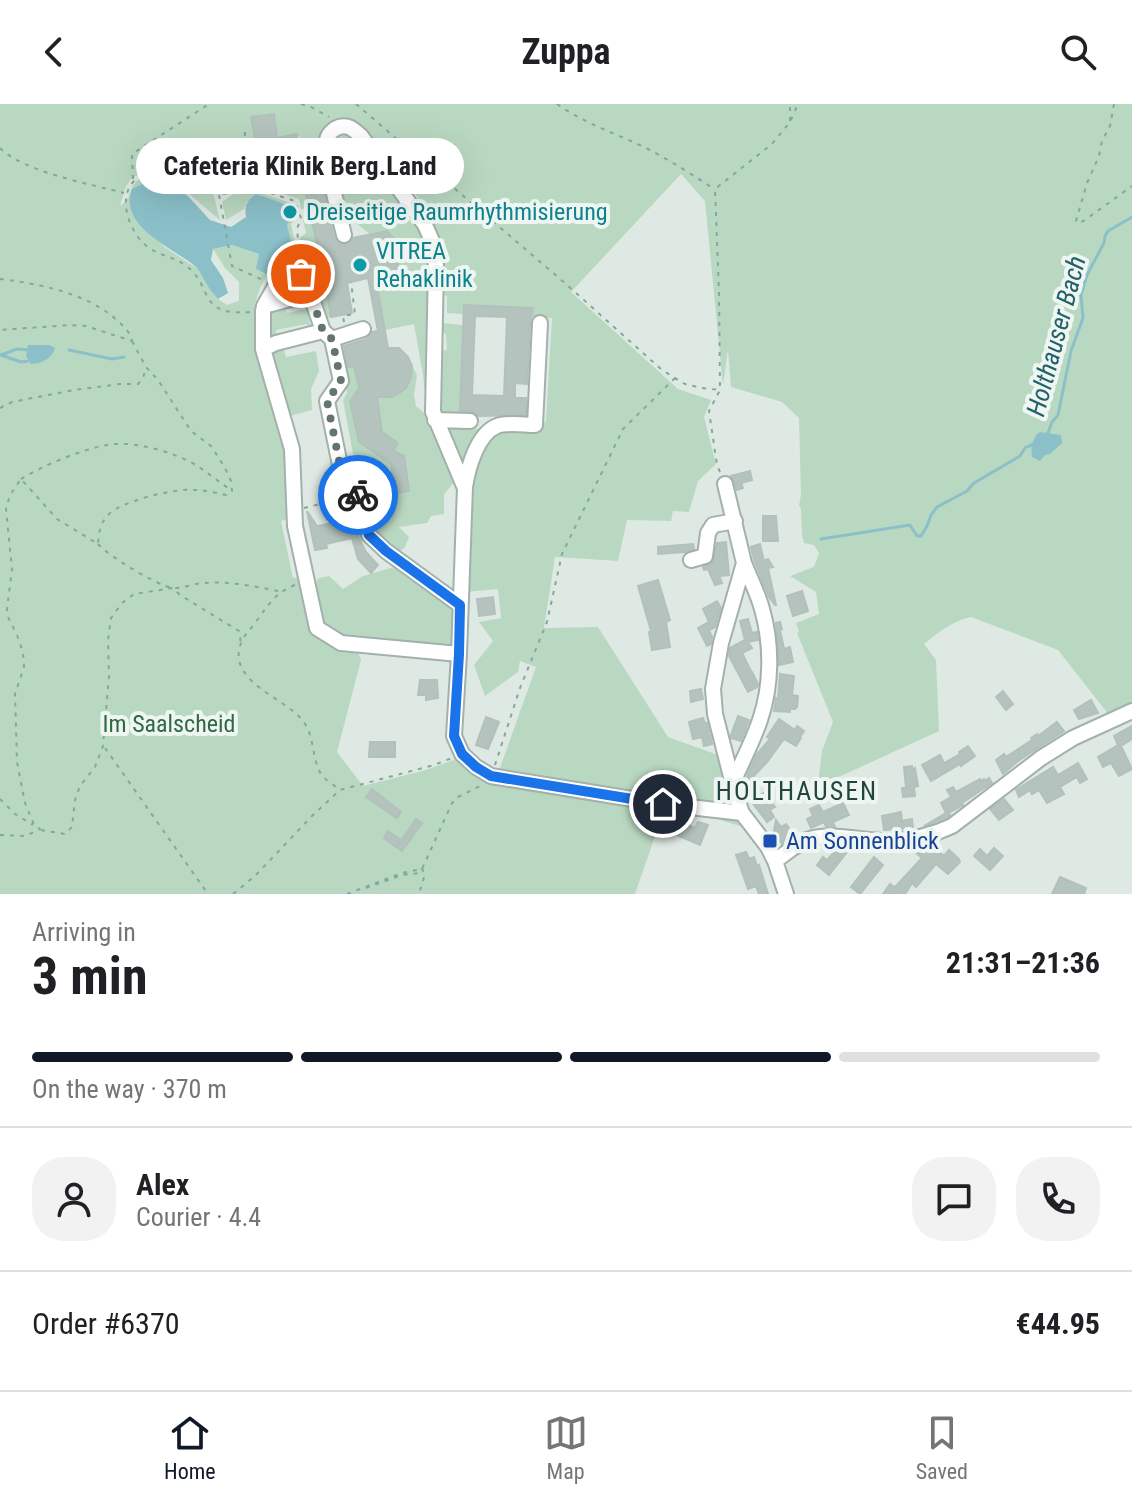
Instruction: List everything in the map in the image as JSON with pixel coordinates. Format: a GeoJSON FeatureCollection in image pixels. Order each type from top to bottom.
{"type":"FeatureCollection","features":[{"type":"Feature","properties":{"kind":"street"},"geometry":{"type":"LineString","coordinates":[[344,235],[326,149],[330,134],[344,125],[361,136],[425,225],[433,243],[436,266],[433,412],[465,487]]}},
{"type":"Feature","properties":{"kind":"street"},"geometry":{"type":"LineString","coordinates":[[459,654],[341,643],[317,628],[295,526],[292,449],[263,349],[264,308],[276,285],[301,274],[328,335],[341,381],[327,401],[343,480],[358,495],[369,535],[460,605]]}},
{"type":"Feature","properties":{"kind":"street"},"geometry":{"type":"LineString","coordinates":[[264,308],[311,296]]}},
{"type":"Feature","properties":{"kind":"street"},"geometry":{"type":"LineString","coordinates":[[540,323],[535,425],[499,425],[488,432],[470,460],[465,487],[454,736],[462,754],[491,776],[663,804],[742,813]]}},
{"type":"Feature","properties":{"kind":"street"},"geometry":{"type":"LineString","coordinates":[[263,349],[276,343],[363,329]]}},
{"type":"Feature","properties":{"kind":"street"},"geometry":{"type":"LineString","coordinates":[[435,420],[470,421]]}},
{"type":"Feature","properties":{"kind":"street"},"geometry":{"type":"LineString","coordinates":[[725,484],[744,563],[766,624],[769,657],[767,692],[760,719],[733,782]]}},
{"type":"Feature","properties":{"kind":"street"},"geometry":{"type":"LineString","coordinates":[[691,560],[705,556],[708,533],[713,525],[735,521]]}},
{"type":"Feature","properties":{"kind":"street"},"geometry":{"type":"LineString","coordinates":[[744,563],[721,643],[713,689],[715,714],[742,813],[768,847],[786,894]]}},
{"type":"Feature","properties":{"kind":"street"},"geometry":{"type":"LineString","coordinates":[[775,861],[808,840],[826,837],[890,841],[942,830],[964,817],[1041,758],[1073,738],[1132,711]]}},
{"type":"Feature","properties":{"kind":"path"},"geometry":{"type":"LineString","coordinates":[[301,104],[344,125]]}},
{"type":"Feature","properties":{"kind":"path"},"geometry":{"type":"LineString","coordinates":[[356,104],[662,370],[685,384],[720,390]]}},
{"type":"Feature","properties":{"kind":"path"},"geometry":{"type":"LineString","coordinates":[[557,104],[576,117],[648,149],[715,189]]}},
{"type":"Feature","properties":{"kind":"path"},"geometry":{"type":"LineString","coordinates":[[790,104],[790,122]]}},
{"type":"Feature","properties":{"kind":"path"},"geometry":{"type":"LineString","coordinates":[[715,189],[772,144],[790,122],[798,104]]}},
{"type":"Feature","properties":{"kind":"path"},"geometry":{"type":"LineString","coordinates":[[1114,104],[1110,126],[1102,141],[1076,221],[1085,220],[1132,186]]}},
{"type":"Feature","properties":{"kind":"path"},"geometry":{"type":"LineString","coordinates":[[133,180],[132,154],[207,105]]}},
{"type":"Feature","properties":{"kind":"path"},"geometry":{"type":"LineString","coordinates":[[245,132],[241,184],[228,194],[167,170],[145,172],[133,180],[125,193],[128,216],[139,238],[156,254],[185,265],[196,277],[208,300],[220,309],[234,313],[264,308]]}},
{"type":"Feature","properties":{"kind":"path"},"geometry":{"type":"LineString","coordinates":[[0,148],[7,156],[59,176],[125,193]]}},
{"type":"Feature","properties":{"kind":"path"},"geometry":{"type":"LineString","coordinates":[[241,184],[295,201],[301,218],[297,229],[301,274]]}},
{"type":"Feature","properties":{"kind":"path"},"geometry":{"type":"LineString","coordinates":[[715,189],[720,390],[709,411],[717,465],[725,484]]}},
{"type":"Feature","properties":{"kind":"path"},"geometry":{"type":"LineString","coordinates":[[219,193],[232,266],[276,285]]}},
{"type":"Feature","properties":{"kind":"path"},"geometry":{"type":"LineString","coordinates":[[0,279],[41,285],[89,302],[110,314],[129,332],[146,367],[191,431],[211,446],[224,466],[232,491]]}},
{"type":"Feature","properties":{"kind":"path"},"geometry":{"type":"LineString","coordinates":[[343,316],[355,314],[351,282]]}},
{"type":"Feature","properties":{"kind":"path"},"geometry":{"type":"LineString","coordinates":[[0,330],[86,326],[132,341]]}},
{"type":"Feature","properties":{"kind":"path"},"geometry":{"type":"LineString","coordinates":[[0,408],[12,402],[74,390],[138,384],[146,367]]}},
{"type":"Feature","properties":{"kind":"path"},"geometry":{"type":"LineString","coordinates":[[366,888],[402,875],[420,873],[452,803],[487,783],[547,622],[562,554],[623,429],[675,378]]}},
{"type":"Feature","properties":{"kind":"path"},"geometry":{"type":"LineString","coordinates":[[34,825],[25,803],[17,762],[15,694],[24,667],[23,652],[7,609],[12,569],[6,509],[10,495],[21,479],[39,468],[106,445],[119,444],[155,448],[194,464],[232,491]]}},
{"type":"Feature","properties":{"kind":"path"},"geometry":{"type":"LineString","coordinates":[[21,479],[57,519],[98,544],[105,553],[173,588],[239,631],[239,659],[244,673],[302,719],[322,776],[340,790]]}},
{"type":"Feature","properties":{"kind":"path"},"geometry":{"type":"LineString","coordinates":[[98,544],[99,529],[108,515],[122,505],[192,489],[226,495],[232,491]]}},
{"type":"Feature","properties":{"kind":"path"},"geometry":{"type":"LineString","coordinates":[[295,510],[341,498]]}},
{"type":"Feature","properties":{"kind":"path"},"geometry":{"type":"LineString","coordinates":[[241,643],[279,592],[307,579]]}},
{"type":"Feature","properties":{"kind":"path"},"geometry":{"type":"LineString","coordinates":[[0,799],[15,814],[40,829],[65,834],[72,827],[80,786],[95,767],[103,746],[111,618],[122,603],[134,594],[204,583],[243,585],[279,592]]}},
{"type":"Feature","properties":{"kind":"path"},"geometry":{"type":"LineString","coordinates":[[103,746],[208,894]]}},
{"type":"Feature","properties":{"kind":"path"},"geometry":{"type":"LineString","coordinates":[[233,894],[255,876],[340,790],[434,765],[462,754]]}},
{"type":"Feature","properties":{"kind":"path"},"geometry":{"type":"LineString","coordinates":[[0,835],[26,836],[40,829]]}},
{"type":"Feature","properties":{"kind":"path"},"geometry":{"type":"LineString","coordinates":[[347,894],[402,873],[422,869]]}},
{"type":"Feature","properties":{"kind":"path"},"geometry":{"type":"LineString","coordinates":[[419,894],[425,874],[422,869]]}},
{"type":"Feature","properties":{"kind":"green space","name":"Im Saalscheid"},"geometry":{"type":"Polygon","coordinates":[[[0,104],[1132,104],[1132,705],[1109,715],[1058,650],[971,617],[952,624],[924,644],[936,660],[939,731],[818,784],[822,751],[833,722],[797,633],[796,623],[819,614],[816,592],[790,576],[814,567],[819,553],[814,545],[804,543],[802,535],[799,418],[782,402],[731,387],[728,350],[723,385],[705,201],[681,174],[571,292],[678,389],[711,400],[704,417],[716,464],[698,481],[689,512],[673,511],[671,521],[627,520],[618,561],[555,557],[544,628],[598,627],[668,737],[721,756],[743,827],[664,810],[635,894],[0,894],[0,104]],[[274,114],[251,117],[257,149],[278,146],[283,178],[302,175],[317,245],[313,248],[318,254],[315,255],[316,260],[306,262],[300,238],[306,233],[303,220],[306,219],[299,199],[238,180],[217,189],[168,168],[146,170],[131,179],[120,206],[127,200],[137,181],[147,175],[166,171],[183,177],[213,193],[220,220],[189,194],[158,177],[136,220],[166,248],[198,269],[218,299],[227,305],[239,301],[239,282],[213,249],[232,245],[259,254],[257,269],[267,274],[255,304],[261,359],[286,442],[288,519],[281,521],[293,578],[299,577],[305,610],[316,631],[357,650],[361,660],[337,752],[363,786],[456,759],[495,782],[536,667],[520,661],[518,672],[485,696],[474,665],[493,641],[479,622],[501,618],[498,589],[465,592],[473,464],[496,431],[534,430],[546,421],[552,318],[532,317],[532,308],[465,305],[464,314],[447,313],[447,296],[440,294],[438,245],[417,196],[351,119],[337,124],[329,132],[317,156],[297,134],[277,138],[274,114]]]}},
{"type":"Feature","properties":{"kind":"green space"},"geometry":{"type":"Polygon","coordinates":[[[352,131],[423,234],[431,264],[428,404],[414,324],[385,330],[375,276],[395,273],[405,244],[371,235],[345,214],[331,146],[335,132],[352,131]]]}},
{"type":"Feature","properties":{"kind":"green space"},"geometry":{"type":"Polygon","coordinates":[[[243,187],[294,204],[296,218],[291,224],[297,251],[277,267],[247,201],[244,209],[226,220],[222,202],[243,187]]]}},
{"type":"Feature","properties":{"kind":"green space"},"geometry":{"type":"Polygon","coordinates":[[[317,275],[320,284],[326,287],[331,317],[326,318],[322,299],[312,296],[309,278],[317,275]]]}},
{"type":"Feature","properties":{"kind":"green space"},"geometry":{"type":"Polygon","coordinates":[[[285,308],[287,313],[311,308],[314,311],[308,313],[311,331],[307,324],[276,330],[277,337],[268,339],[268,316],[285,308]]]}},
{"type":"Feature","properties":{"kind":"green space"},"geometry":{"type":"Polygon","coordinates":[[[441,323],[463,325],[460,415],[471,428],[481,429],[464,465],[458,466],[438,405],[439,351],[447,350],[446,334],[440,333],[441,323]]]}},
{"type":"Feature","properties":{"kind":"green space"},"geometry":{"type":"Polygon","coordinates":[[[283,346],[286,357],[316,351],[319,371],[311,389],[312,410],[290,416],[270,353],[283,346]]]}},
{"type":"Feature","properties":{"kind":"green space"},"geometry":{"type":"Polygon","coordinates":[[[354,366],[359,388],[350,402],[359,442],[391,464],[396,493],[409,491],[404,457],[393,451],[398,443],[382,432],[377,395],[402,391],[409,381],[412,366],[417,375],[416,406],[432,420],[455,481],[444,494],[444,514],[431,516],[427,523],[399,527],[409,537],[398,553],[374,534],[360,492],[343,400],[347,393],[342,368],[354,366]]]}},
{"type":"Feature","properties":{"kind":"green space"},"geometry":{"type":"Polygon","coordinates":[[[398,566],[452,605],[456,614],[454,642],[448,646],[350,639],[326,625],[319,612],[313,585],[319,578],[329,576],[343,589],[363,576],[398,566]]]}},
{"type":"Feature","properties":{"kind":"water"},"geometry":{"type":"Polygon","coordinates":[[[158,177],[188,196],[210,220],[231,227],[246,217],[247,204],[256,194],[290,206],[292,217],[287,225],[293,249],[267,274],[256,269],[259,254],[232,245],[213,249],[211,260],[223,278],[228,293],[218,299],[196,267],[150,236],[133,215],[130,203],[132,189],[158,177]]]}},
{"type":"Feature","properties":{"kind":"water"},"geometry":{"type":"Polygon","coordinates":[[[28,345],[55,348],[46,360],[31,364],[26,356],[28,345]]]}},
{"type":"Feature","properties":{"kind":"water"},"geometry":{"type":"Polygon","coordinates":[[[1040,432],[1061,435],[1062,443],[1040,461],[1032,457],[1031,445],[1040,432]]]}},
{"type":"Feature","properties":{"kind":"building"},"geometry":{"type":"Polygon","coordinates":[[[274,114],[277,138],[297,134],[302,164],[314,162],[316,172],[319,172],[337,242],[346,245],[353,238],[387,231],[398,243],[405,243],[407,256],[400,259],[395,274],[375,276],[388,348],[399,348],[412,366],[406,388],[392,397],[377,397],[382,432],[398,443],[393,451],[404,456],[409,491],[396,493],[391,464],[359,442],[350,402],[359,388],[354,366],[348,367],[344,346],[366,339],[372,332],[378,331],[368,278],[347,283],[352,313],[331,317],[326,287],[320,284],[324,271],[312,274],[306,266],[306,262],[321,258],[313,248],[317,245],[302,175],[283,178],[278,148],[282,145],[257,150],[251,117],[274,114]]]}},
{"type":"Feature","properties":{"kind":"building"},"geometry":{"type":"Polygon","coordinates":[[[464,305],[533,308],[527,384],[515,383],[515,398],[526,398],[526,415],[479,416],[471,411],[460,411],[464,305]],[[475,316],[472,395],[504,396],[507,317],[475,316]]]}},
{"type":"Feature","properties":{"kind":"building"},"geometry":{"type":"Polygon","coordinates":[[[750,471],[752,480],[741,483],[743,488],[737,490],[731,476],[750,471]]]}},
{"type":"Feature","properties":{"kind":"building"},"geometry":{"type":"Polygon","coordinates":[[[352,509],[359,538],[378,565],[371,573],[358,559],[352,538],[315,550],[307,511],[317,526],[333,523],[331,514],[352,509]]]}},
{"type":"Feature","properties":{"kind":"building"},"geometry":{"type":"Polygon","coordinates":[[[763,516],[776,516],[778,541],[763,541],[763,516]]]}},
{"type":"Feature","properties":{"kind":"building"},"geometry":{"type":"Polygon","coordinates":[[[726,542],[729,575],[719,576],[722,583],[715,585],[708,569],[704,570],[703,567],[713,562],[717,543],[726,542]]]}},
{"type":"Feature","properties":{"kind":"building"},"geometry":{"type":"Polygon","coordinates":[[[693,544],[694,549],[685,552],[658,554],[658,547],[693,544]]]}},
{"type":"Feature","properties":{"kind":"building"},"geometry":{"type":"Polygon","coordinates":[[[760,544],[764,561],[768,559],[773,567],[768,568],[776,605],[769,597],[754,560],[751,547],[760,544]]]}},
{"type":"Feature","properties":{"kind":"building"},"geometry":{"type":"Polygon","coordinates":[[[658,580],[670,620],[666,622],[670,647],[652,650],[651,631],[638,586],[658,580]]]}},
{"type":"Feature","properties":{"kind":"building"},"geometry":{"type":"Polygon","coordinates":[[[802,591],[808,611],[793,616],[787,596],[802,591]]]}},
{"type":"Feature","properties":{"kind":"building"},"geometry":{"type":"Polygon","coordinates":[[[493,597],[495,614],[479,616],[477,599],[493,597]]]}},
{"type":"Feature","properties":{"kind":"building"},"geometry":{"type":"Polygon","coordinates":[[[717,601],[721,608],[715,627],[709,630],[712,637],[711,644],[707,646],[698,628],[709,622],[703,609],[717,601]]]}},
{"type":"Feature","properties":{"kind":"building"},"geometry":{"type":"Polygon","coordinates":[[[748,619],[752,633],[757,632],[758,640],[748,642],[752,648],[742,653],[751,671],[747,672],[752,672],[758,684],[748,692],[729,656],[730,648],[745,640],[740,621],[748,619]]]}},
{"type":"Feature","properties":{"kind":"building"},"geometry":{"type":"Polygon","coordinates":[[[780,622],[784,649],[790,647],[793,662],[779,665],[776,623],[780,622]]]}},
{"type":"Feature","properties":{"kind":"building"},"geometry":{"type":"Polygon","coordinates":[[[780,674],[794,676],[792,695],[798,696],[797,707],[790,709],[790,712],[774,711],[780,674]]]}},
{"type":"Feature","properties":{"kind":"building"},"geometry":{"type":"Polygon","coordinates":[[[420,680],[437,680],[438,698],[426,700],[426,695],[418,695],[420,680]]]}},
{"type":"Feature","properties":{"kind":"building"},"geometry":{"type":"Polygon","coordinates":[[[701,689],[703,699],[691,702],[690,691],[701,689]]]}},
{"type":"Feature","properties":{"kind":"building"},"geometry":{"type":"Polygon","coordinates":[[[1003,691],[1013,704],[1006,710],[996,697],[1003,691]]]}},
{"type":"Feature","properties":{"kind":"building"},"geometry":{"type":"Polygon","coordinates":[[[1091,700],[1098,713],[1079,719],[1074,710],[1091,700]]]}},
{"type":"Feature","properties":{"kind":"building"},"geometry":{"type":"Polygon","coordinates":[[[738,716],[749,720],[741,741],[731,738],[738,716]]]}},
{"type":"Feature","properties":{"kind":"building"},"geometry":{"type":"Polygon","coordinates":[[[486,717],[499,722],[488,749],[476,745],[486,717]]]}},
{"type":"Feature","properties":{"kind":"building"},"geometry":{"type":"Polygon","coordinates":[[[703,718],[712,744],[704,746],[702,737],[693,739],[689,722],[703,718]]]}},
{"type":"Feature","properties":{"kind":"building"},"geometry":{"type":"Polygon","coordinates":[[[779,719],[795,730],[797,726],[804,731],[801,738],[796,746],[784,739],[750,780],[747,776],[757,754],[770,739],[767,737],[779,719]]]}},
{"type":"Feature","properties":{"kind":"building"},"geometry":{"type":"Polygon","coordinates":[[[1057,722],[1064,731],[1003,774],[996,760],[1004,754],[1006,757],[1057,722]]]}},
{"type":"Feature","properties":{"kind":"building"},"geometry":{"type":"Polygon","coordinates":[[[1132,726],[1132,739],[1121,746],[1132,769],[1119,776],[1111,763],[1103,767],[1098,757],[1118,745],[1114,736],[1132,726]]]}},
{"type":"Feature","properties":{"kind":"building"},"geometry":{"type":"Polygon","coordinates":[[[370,742],[395,742],[395,757],[369,757],[370,742]]]}},
{"type":"Feature","properties":{"kind":"building"},"geometry":{"type":"Polygon","coordinates":[[[968,746],[975,756],[931,781],[922,765],[940,755],[944,763],[968,746]]]}},
{"type":"Feature","properties":{"kind":"building"},"geometry":{"type":"Polygon","coordinates":[[[1078,763],[1087,779],[1080,783],[1077,777],[1060,787],[1064,794],[1047,803],[1039,790],[1032,794],[1030,790],[1019,797],[1016,790],[1053,767],[1058,775],[1078,763]]]}},
{"type":"Feature","properties":{"kind":"building"},"geometry":{"type":"Polygon","coordinates":[[[912,766],[918,786],[914,787],[915,796],[903,797],[902,788],[906,788],[904,767],[912,766]]]}},
{"type":"Feature","properties":{"kind":"building"},"geometry":{"type":"Polygon","coordinates":[[[989,778],[992,783],[948,813],[950,815],[924,826],[946,813],[941,803],[951,797],[947,790],[953,787],[956,792],[980,779],[985,781],[989,778]]]}},
{"type":"Feature","properties":{"kind":"building"},"geometry":{"type":"Polygon","coordinates":[[[372,789],[401,812],[397,818],[366,797],[372,789]]]}},
{"type":"Feature","properties":{"kind":"building"},"geometry":{"type":"Polygon","coordinates":[[[765,792],[775,807],[770,810],[774,817],[767,822],[751,801],[765,792]]]}},
{"type":"Feature","properties":{"kind":"building"},"geometry":{"type":"Polygon","coordinates":[[[1004,799],[1013,810],[999,820],[990,809],[1004,799]]]}},
{"type":"Feature","properties":{"kind":"building"},"geometry":{"type":"Polygon","coordinates":[[[843,803],[849,815],[833,822],[835,827],[826,827],[824,822],[811,828],[807,819],[813,816],[810,809],[819,805],[823,812],[843,803]]]}},
{"type":"Feature","properties":{"kind":"building"},"geometry":{"type":"Polygon","coordinates":[[[901,812],[902,821],[912,819],[913,828],[884,830],[882,816],[901,812]]]}},
{"type":"Feature","properties":{"kind":"building"},"geometry":{"type":"Polygon","coordinates":[[[416,819],[422,823],[402,851],[397,847],[416,819]]]}},
{"type":"Feature","properties":{"kind":"building"},"geometry":{"type":"Polygon","coordinates":[[[776,820],[781,827],[786,824],[794,835],[782,844],[773,835],[776,820]]]}},
{"type":"Feature","properties":{"kind":"building"},"geometry":{"type":"Polygon","coordinates":[[[676,821],[695,828],[698,822],[708,825],[700,845],[672,833],[676,821]]]}},
{"type":"Feature","properties":{"kind":"building"},"geometry":{"type":"Polygon","coordinates":[[[388,831],[401,840],[396,847],[384,838],[388,831]]]}},
{"type":"Feature","properties":{"kind":"building"},"geometry":{"type":"Polygon","coordinates":[[[839,847],[850,848],[829,875],[817,865],[823,857],[827,860],[839,847]]]}},
{"type":"Feature","properties":{"kind":"building"},"geometry":{"type":"Polygon","coordinates":[[[920,847],[927,853],[933,847],[944,856],[949,850],[960,862],[948,874],[936,864],[916,887],[912,883],[905,894],[883,894],[890,884],[894,887],[897,885],[922,858],[913,850],[920,847]]]}},
{"type":"Feature","properties":{"kind":"building"},"geometry":{"type":"Polygon","coordinates":[[[994,848],[1003,856],[990,870],[974,856],[980,849],[987,856],[994,848]]]}},
{"type":"Feature","properties":{"kind":"building"},"geometry":{"type":"Polygon","coordinates":[[[746,852],[749,859],[754,857],[759,865],[768,894],[759,894],[756,886],[748,889],[736,855],[746,852]]]}},
{"type":"Feature","properties":{"kind":"building"},"geometry":{"type":"Polygon","coordinates":[[[874,857],[883,865],[860,894],[851,887],[874,857]]]}},
{"type":"Feature","properties":{"kind":"building"},"geometry":{"type":"Polygon","coordinates":[[[1060,877],[1086,888],[1084,894],[1052,894],[1060,877]]]}},
{"type":"Feature","properties":{"kind":"waterway","name":"Holthauser Bach"},"geometry":{"type":"LineString","coordinates":[[1048,433],[1058,415],[1071,351],[1083,318],[1081,295],[1087,275],[1108,231],[1132,217]]}},
{"type":"Feature","properties":{"kind":"waterway"},"geometry":{"type":"LineString","coordinates":[[1,355],[17,349],[30,350]]}},
{"type":"Feature","properties":{"kind":"waterway"},"geometry":{"type":"LineString","coordinates":[[69,350],[112,359],[124,357]]}},
{"type":"Feature","properties":{"kind":"waterway"},"geometry":{"type":"LineString","coordinates":[[1,355],[21,362],[28,361]]}},
{"type":"Feature","properties":{"kind":"waterway","name":"Holthauser Bach"},"geometry":{"type":"LineString","coordinates":[[821,539],[910,525],[917,536],[921,536],[937,507],[967,491],[974,483],[1020,456],[1031,445]]}},
{"type":"Feature","properties":{"kind":"way so far"},"geometry":{"type":"LineString","coordinates":[[301,274],[323,331],[332,339],[341,381],[327,401],[343,480],[358,495]]}},
{"type":"Feature","properties":{"kind":"place","name":"Dreiseitige Raumrhythmisierung"},"geometry":{"type":"Point","coordinates":[290,212]}},
{"type":"Feature","properties":{"kind":"place","name":"VITREA Rehaklinik"},"geometry":{"type":"Point","coordinates":[360,265]}},
{"type":"Feature","properties":{"kind":"place","name":"Cafeteria Klinik Berg.Land"},"geometry":{"type":"Point","coordinates":[301,274]}},
{"type":"Feature","properties":{"kind":"place","name":"Am Sonnenblick"},"geometry":{"type":"Point","coordinates":[770,841]}},
{"type":"Feature","properties":{"kind":"district","name":"HOLTHAUSEN"},"geometry":{"type":"Point","coordinates":[797,791]}},
{"type":"Feature","properties":{"kind":"route"},"geometry":{"type":"LineString","coordinates":[[358,495],[369,535],[460,605],[454,736],[462,754],[491,776],[663,804]]}}]}
